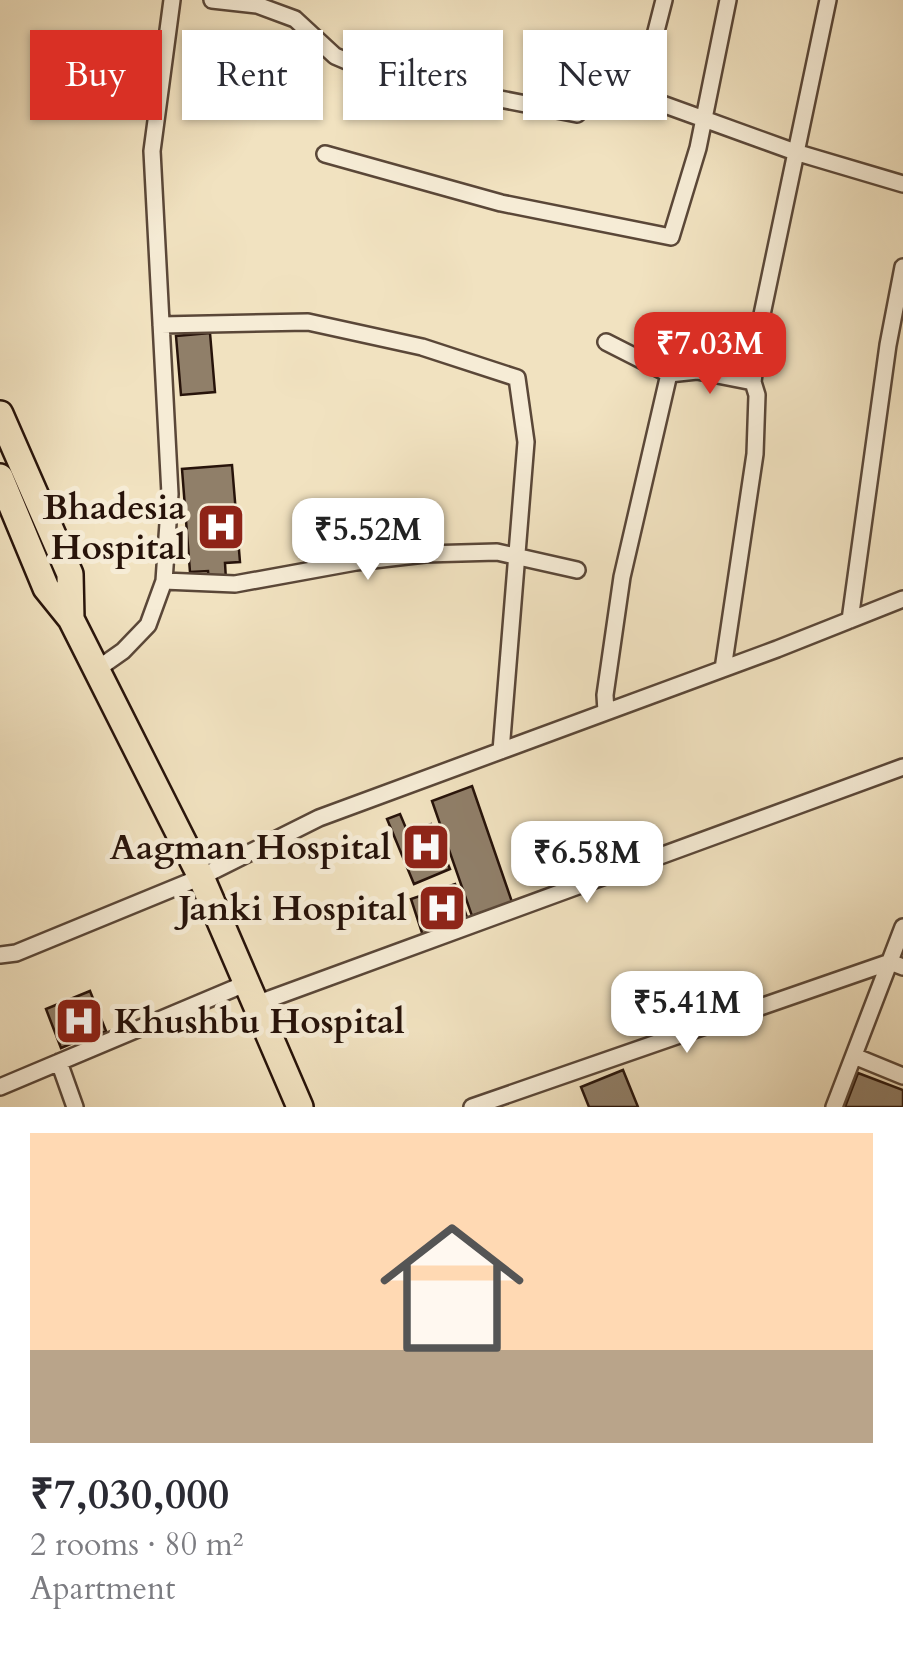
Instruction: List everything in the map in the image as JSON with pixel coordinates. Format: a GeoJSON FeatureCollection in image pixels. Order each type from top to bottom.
{"type":"FeatureCollection","features":[{"type":"Feature","properties":{"kind":"main road"},"geometry":{"type":"LineString","coordinates":[[0,414],[8,453],[70,574],[71,619]]}},
{"type":"Feature","properties":{"kind":"main road"},"geometry":{"type":"LineString","coordinates":[[0,477],[46,588],[71,619],[201,877],[300,1107]]}},
{"type":"Feature","properties":{"kind":"street"},"geometry":{"type":"LineString","coordinates":[[96,670],[148,625],[164,581],[170,494],[152,151],[172,0]]}},
{"type":"Feature","properties":{"kind":"street"},"geometry":{"type":"LineString","coordinates":[[212,0],[257,5],[295,19],[335,56],[382,76],[523,103]]}},
{"type":"Feature","properties":{"kind":"street"},"geometry":{"type":"LineString","coordinates":[[664,0],[641,90],[654,100],[796,152],[903,184]]}},
{"type":"Feature","properties":{"kind":"street"},"geometry":{"type":"LineString","coordinates":[[325,154],[501,203],[671,236],[705,119],[728,0]]}},
{"type":"Feature","properties":{"kind":"street"},"geometry":{"type":"LineString","coordinates":[[723,669],[756,454],[757,395],[753,382],[760,324],[828,0]]}},
{"type":"Feature","properties":{"kind":"street"},"geometry":{"type":"LineString","coordinates":[[850,620],[888,345],[903,267]]}},
{"type":"Feature","properties":{"kind":"street"},"geometry":{"type":"LineString","coordinates":[[161,325],[308,322],[422,347],[517,378],[526,442],[501,751]]}},
{"type":"Feature","properties":{"kind":"street"},"geometry":{"type":"LineString","coordinates":[[606,342],[669,374],[697,371],[753,382]]}},
{"type":"Feature","properties":{"kind":"street"},"geometry":{"type":"LineString","coordinates":[[606,712],[604,695],[622,577],[669,374]]}},
{"type":"Feature","properties":{"kind":"street"},"geometry":{"type":"LineString","coordinates":[[164,581],[236,584],[356,562],[426,554],[497,552],[577,570]]}},
{"type":"Feature","properties":{"kind":"street"},"geometry":{"type":"LineString","coordinates":[[0,956],[16,954],[201,877],[319,818],[903,598]]}},
{"type":"Feature","properties":{"kind":"street"},"geometry":{"type":"LineString","coordinates":[[0,1087],[251,993],[903,767]]}},
{"type":"Feature","properties":{"kind":"street"},"geometry":{"type":"LineString","coordinates":[[834,1107],[896,965],[903,926]]}},
{"type":"Feature","properties":{"kind":"street"},"geometry":{"type":"LineString","coordinates":[[472,1107],[896,965]]}},
{"type":"Feature","properties":{"kind":"street"},"geometry":{"type":"LineString","coordinates":[[854,1056],[903,1076]]}},
{"type":"Feature","properties":{"kind":"street"},"geometry":{"type":"LineString","coordinates":[[59,1062],[75,1107]]}},
{"type":"Feature","properties":{"kind":"building"},"geometry":{"type":"Polygon","coordinates":[[[210,333],[215,392],[181,395],[176,336],[210,333]]]}},
{"type":"Feature","properties":{"kind":"building"},"geometry":{"type":"Polygon","coordinates":[[[232,465],[240,562],[225,563],[226,580],[209,581],[208,571],[190,572],[182,469],[232,465]]]}},
{"type":"Feature","properties":{"kind":"building"},"geometry":{"type":"Polygon","coordinates":[[[472,786],[512,902],[472,916],[432,801],[472,786]]]}},
{"type":"Feature","properties":{"kind":"building"},"geometry":{"type":"Polygon","coordinates":[[[400,814],[408,833],[431,824],[450,869],[414,884],[387,819],[400,814]]]}},
{"type":"Feature","properties":{"kind":"building"},"geometry":{"type":"Polygon","coordinates":[[[455,884],[468,920],[423,936],[411,899],[455,884]]]}},
{"type":"Feature","properties":{"kind":"building"},"geometry":{"type":"Polygon","coordinates":[[[90,991],[106,1031],[89,1037],[93,1048],[79,1053],[75,1042],[61,1048],[46,1009],[90,991]]]}},
{"type":"Feature","properties":{"kind":"building"},"geometry":{"type":"Polygon","coordinates":[[[623,1070],[638,1107],[589,1107],[581,1087],[623,1070]]]}},
{"type":"Feature","properties":{"kind":"building"},"geometry":{"type":"Polygon","coordinates":[[[858,1073],[903,1090],[903,1107],[845,1107],[858,1073]]]}},
{"type":"Feature","properties":{"kind":"place","name":"Bhadesia Hospital"},"geometry":{"type":"Point","coordinates":[221,527]}},
{"type":"Feature","properties":{"kind":"place","name":"Aagman Hospital"},"geometry":{"type":"Point","coordinates":[426,847]}},
{"type":"Feature","properties":{"kind":"place","name":"Janki Hospital"},"geometry":{"type":"Point","coordinates":[442,908]}},
{"type":"Feature","properties":{"kind":"place","name":"Khushbu Hospital"},"geometry":{"type":"Point","coordinates":[79,1021]}}]}
